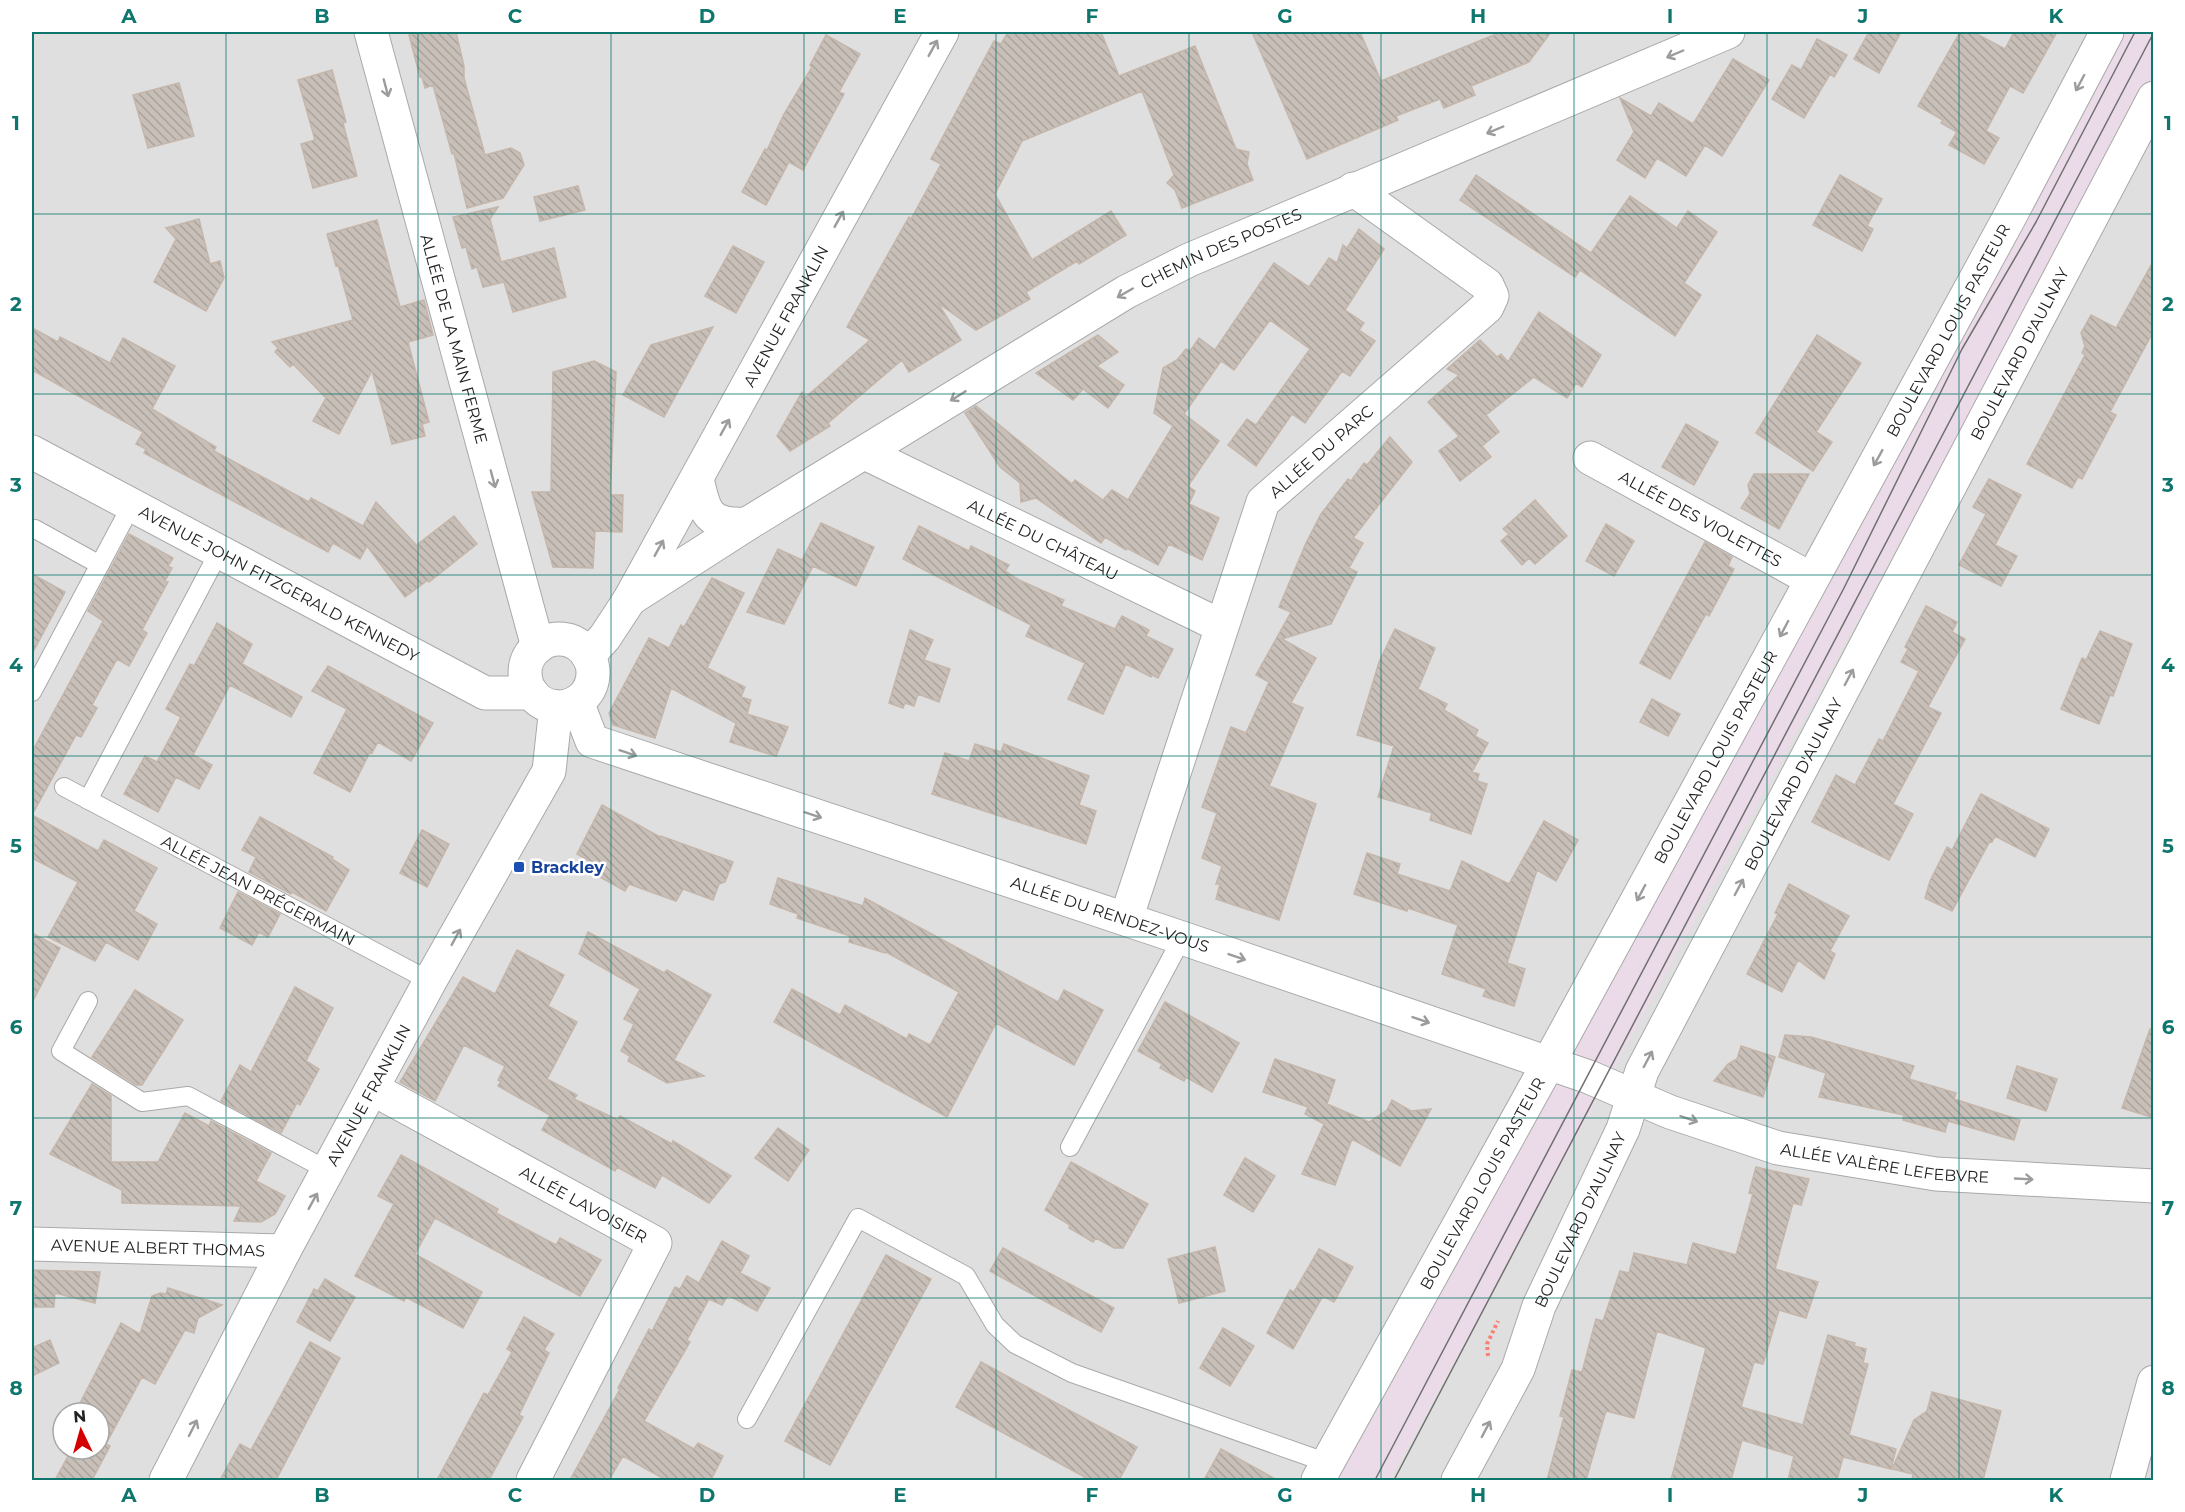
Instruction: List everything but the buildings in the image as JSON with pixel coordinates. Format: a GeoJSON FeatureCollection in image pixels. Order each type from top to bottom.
{"type":"FeatureCollection","features":[{"type":"Feature","properties":{"kind":"street","name":"ALLÉE DE LA MAIN FERME"},"geometry":{"type":"LineString","coordinates":[[370,32],[565,648]]}},
{"type":"Feature","properties":{"kind":"street","name":"AVENUE FRANKLIN"},"geometry":{"type":"LineString","coordinates":[[565,648],[605,637],[630,599],[942,32]]}},
{"type":"Feature","properties":{"kind":"street","name":"CHEMIN DES POSTES"},"geometry":{"type":"LineString","coordinates":[[630,599],[747,524],[1126,292],[1189,260],[1353,189],[1728,32]]}},
{"type":"Feature","properties":{"kind":"street","name":"BOULEVARD LOUIS PASTEUR"},"geometry":{"type":"LineString","coordinates":[[1323,1472],[2009,218],[2107,32]]}},
{"type":"Feature","properties":{"kind":"street","name":"BOULEVARD D'AULNAY"},"geometry":{"type":"LineString","coordinates":[[1458,1480],[1518,1369],[1539,1306],[1623,1129],[1630,1096],[1642,1071],[2154,98]]}},
{"type":"Feature","properties":{"kind":"street","name":"ALLÉE DU PARC"},"geometry":{"type":"LineString","coordinates":[[1126,919],[1263,502],[1487,307],[1492,296],[1487,285],[1353,189]]}},
{"type":"Feature","properties":{"kind":"street","name":"AVENUE JOHN FITZGERALD KENNEDY"},"geometry":{"type":"LineString","coordinates":[[32,452],[485,693],[555,701]]}},
{"type":"Feature","properties":{"kind":"street","name":"ALLÉE DU CHÂTEAU"},"geometry":{"type":"LineString","coordinates":[[865,453],[1221,626]]}},
{"type":"Feature","properties":{"kind":"street","name":"ALLÉE DES VIOLETTES"},"geometry":{"type":"LineString","coordinates":[[1590,458],[1811,579]]}},
{"type":"Feature","properties":{"kind":"street"},"geometry":{"type":"LineString","coordinates":[[697,478],[703,506],[714,519],[728,525],[747,524]]}},
{"type":"Feature","properties":{"kind":"street"},"geometry":{"type":"LineString","coordinates":[[549,771],[575,745],[592,741],[555,701],[527,684],[525,674],[527,664],[565,648],[593,676],[585,696],[555,701]]}},
{"type":"Feature","properties":{"kind":"street","name":"AVENUE FRANKLIN"},"geometry":{"type":"LineString","coordinates":[[166,1480],[284,1251],[374,1089],[430,981],[549,771],[555,701]]}},
{"type":"Feature","properties":{"kind":"street","name":"ALLÉE DU RENDEZ-VOUS"},"geometry":{"type":"LineString","coordinates":[[592,741],[1126,919],[1589,1077],[1630,1096]]}},
{"type":"Feature","properties":{"kind":"street","name":"ALLÉE LAVOISIER"},"geometry":{"type":"LineString","coordinates":[[374,1089],[655,1243],[533,1480]]}},
{"type":"Feature","properties":{"kind":"street","name":"ALLÉE VALÈRE LEFEBVRE"},"geometry":{"type":"LineString","coordinates":[[1630,1096],[1778,1148],[1936,1174],[2154,1186]]}},
{"type":"Feature","properties":{"kind":"street","name":"AVENUE ALBERT THOMAS"},"geometry":{"type":"LineString","coordinates":[[32,1244],[284,1251]]}},
{"type":"Feature","properties":{"kind":"street"},"geometry":{"type":"LineString","coordinates":[[2127,1480],[2154,1382]]}},
{"type":"Feature","properties":{"kind":"lane"},"geometry":{"type":"LineString","coordinates":[[32,692],[131,506]]}},
{"type":"Feature","properties":{"kind":"lane"},"geometry":{"type":"LineString","coordinates":[[34,529],[100,565]]}},
{"type":"Feature","properties":{"kind":"lane"},"geometry":{"type":"LineString","coordinates":[[88,800],[219,552]]}},
{"type":"Feature","properties":{"kind":"lane","name":"ALLÉE JEAN PRÉGERMAIN"},"geometry":{"type":"LineString","coordinates":[[64,787],[430,981]]}},
{"type":"Feature","properties":{"kind":"lane"},"geometry":{"type":"LineString","coordinates":[[1070,1147],[1182,938]]}},
{"type":"Feature","properties":{"kind":"lane"},"geometry":{"type":"LineString","coordinates":[[88,1001],[61,1051],[142,1102],[189,1096],[329,1172]]}},
{"type":"Feature","properties":{"kind":"lane"},"geometry":{"type":"LineString","coordinates":[[747,1419],[858,1218],[966,1276],[995,1325],[1015,1344],[1024,1349],[1072,1373],[1323,1472]]}},
{"type":"Feature","properties":{"kind":"shaded area"},"geometry":{"type":"Polygon","coordinates":[[[32,32],[2120,32],[1336,1480],[32,1480],[32,32]]]}},
{"type":"Feature","properties":{"kind":"shaded area"},"geometry":{"type":"Polygon","coordinates":[[[2120,32],[2153,32],[2153,77],[1390,1480],[1336,1480],[2120,32]]]}},
{"type":"Feature","properties":{"kind":"shaded area"},"geometry":{"type":"Polygon","coordinates":[[[2153,77],[2153,1480],[1390,1480],[2064,238],[2153,77]]]}},
{"type":"Feature","properties":{"kind":"tram line"},"geometry":{"type":"LineString","coordinates":[[1375,1480],[1844,588],[1962,349],[2036,222],[2135,32]]}},
{"type":"Feature","properties":{"kind":"tram line"},"geometry":{"type":"LineString","coordinates":[[1394,1480],[2154,32]]}},
{"type":"Feature","properties":{"kind":"place","name":"Brackley"},"geometry":{"type":"Point","coordinates":[519,867]}}]}
